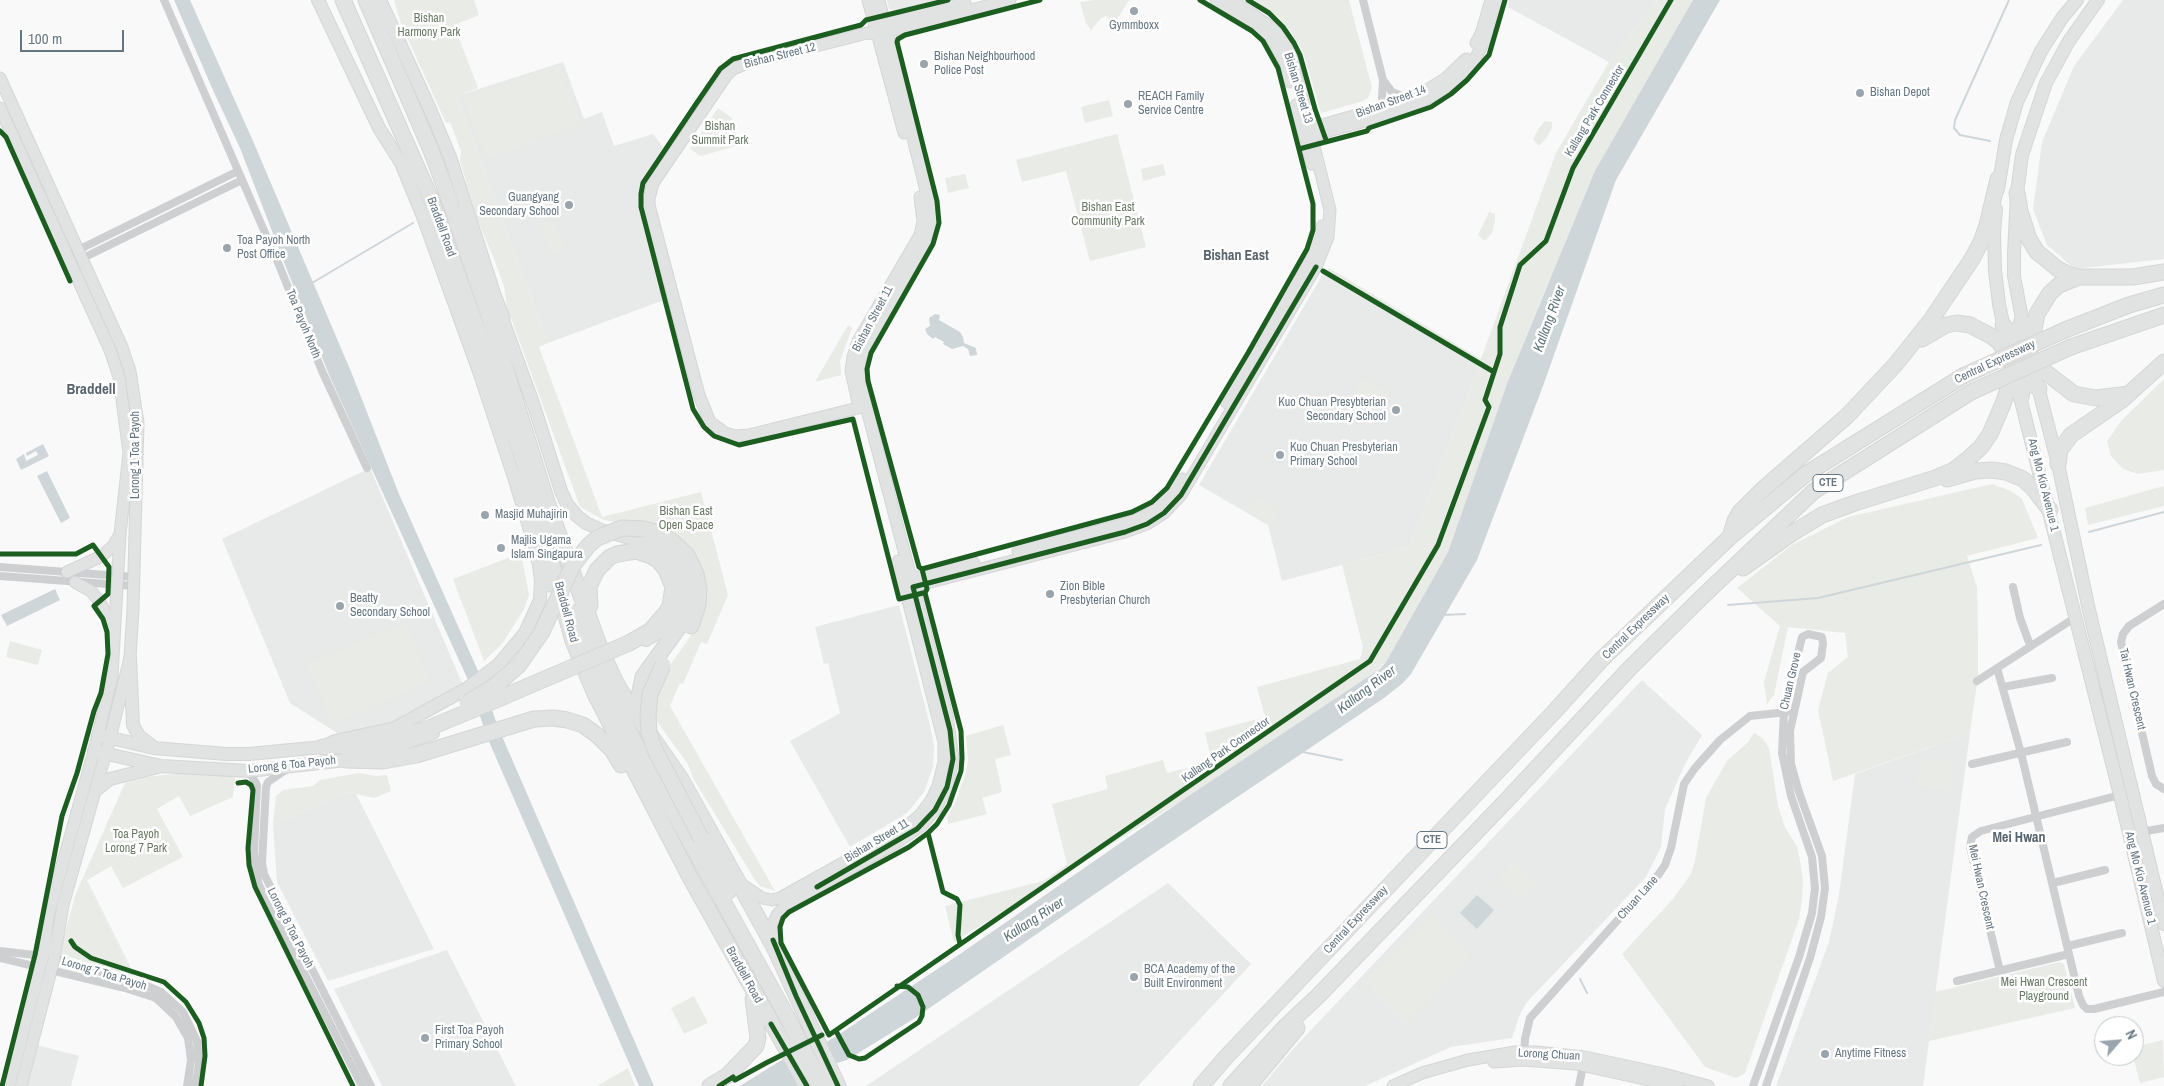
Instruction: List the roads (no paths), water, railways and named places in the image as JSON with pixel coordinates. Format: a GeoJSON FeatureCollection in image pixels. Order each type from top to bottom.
{"type":"FeatureCollection","features":[{"type":"Feature","properties":{"kind":"highway","name":"Braddell Road"},"geometry":{"type":"LineString","coordinates":[[343,0],[408,161],[434,208],[522,459],[572,641],[595,694],[646,795],[753,993],[788,1053],[816,1081],[838,1086]]}},
{"type":"Feature","properties":{"kind":"highway"},"geometry":{"type":"LineString","coordinates":[[353,0],[422,153],[486,326],[496,338]]}},
{"type":"Feature","properties":{"kind":"highway"},"geometry":{"type":"LineString","coordinates":[[366,0],[400,66],[502,318]]}},
{"type":"Feature","properties":{"kind":"highway","name":"Braddell Road"},"geometry":{"type":"LineString","coordinates":[[434,148],[547,502],[593,628],[615,681],[647,732],[681,779],[707,836],[726,860],[775,949],[816,1039],[816,1081]]}},
{"type":"Feature","properties":{"kind":"highway"},"geometry":{"type":"LineString","coordinates":[[1729,538],[1735,520],[1746,507],[1848,416],[1912,346],[1976,250],[1988,226],[1998,179]]}},
{"type":"Feature","properties":{"kind":"highway"},"geometry":{"type":"LineString","coordinates":[[2017,193],[2023,224],[2029,239],[2038,252],[2058,269],[2079,277],[2134,277],[2164,272]]}},
{"type":"Feature","properties":{"kind":"highway"},"geometry":{"type":"LineString","coordinates":[[2020,397],[2037,314],[2043,302],[2059,285],[2079,277]]}},
{"type":"Feature","properties":{"kind":"highway","name":"Central Expressway"},"geometry":{"type":"LineString","coordinates":[[1201,1086],[1227,1056],[1602,659],[1729,538],[1806,474],[1962,376],[2065,330],[2130,305],[2164,295]]}},
{"type":"Feature","properties":{"kind":"highway","name":"Central Expressway"},"geometry":{"type":"LineString","coordinates":[[1231,1086],[1284,1028],[1298,1016],[1506,801],[1630,668],[1814,491],[1971,392],[2071,347],[2164,315]]}},
{"type":"Feature","properties":{"kind":"highway"},"geometry":{"type":"LineString","coordinates":[[1703,596],[1791,534],[1822,515],[1854,503],[1909,487],[1954,470],[1981,447],[1997,420],[2009,386],[2012,363],[2022,321]]}},
{"type":"Feature","properties":{"kind":"highway"},"geometry":{"type":"LineString","coordinates":[[1912,346],[1946,325],[1957,323],[1970,325],[1999,342],[2012,363],[2039,389]]}},
{"type":"Feature","properties":{"kind":"highway"},"geometry":{"type":"LineString","coordinates":[[2003,325],[2044,371],[2074,394],[2096,398],[2129,394]]}},
{"type":"Feature","properties":{"kind":"highway"},"geometry":{"type":"LineString","coordinates":[[2058,464],[2060,450],[2071,435],[2129,394],[2164,362]]}},
{"type":"Feature","properties":{"kind":"highway"},"geometry":{"type":"LineString","coordinates":[[1909,487],[1936,482],[1975,471],[1992,470],[2006,472],[2023,479],[2033,488],[2050,510]]}},
{"type":"Feature","properties":{"kind":"highway","name":"Braddell Road"},"geometry":{"type":"LineString","coordinates":[[547,502],[562,564],[586,641],[604,684],[785,1013]]}},
{"type":"Feature","properties":{"kind":"highway"},"geometry":{"type":"LineString","coordinates":[[323,746],[363,744],[424,730],[469,705],[496,685],[519,666],[542,632],[573,565],[597,538],[622,528],[644,529],[658,533],[673,542],[687,555],[696,574],[699,589],[698,606],[691,625],[663,666],[650,694],[649,733],[655,750],[707,836],[768,969],[785,1013],[803,1048],[816,1081]]}},
{"type":"Feature","properties":{"kind":"highway"},"geometry":{"type":"LineString","coordinates":[[469,705],[630,645],[650,631],[666,613],[672,597],[672,587],[666,570],[659,561],[636,551],[610,557],[597,570],[588,587],[593,628]]}},
{"type":"Feature","properties":{"kind":"highway"},"geometry":{"type":"LineString","coordinates":[[647,732],[639,706],[640,685],[651,665],[681,624],[687,603],[686,582],[681,570],[667,553]]}},
{"type":"Feature","properties":{"kind":"highway"},"geometry":{"type":"LineString","coordinates":[[538,557],[572,641]]}},
{"type":"Feature","properties":{"kind":"highway"},"geometry":{"type":"LineString","coordinates":[[346,760],[383,761],[416,755],[534,719],[554,718],[567,720],[583,726],[597,735],[612,750],[626,774],[646,795]]}},
{"type":"Feature","properties":{"kind":"highway"},"geometry":{"type":"LineString","coordinates":[[728,1075],[753,1050],[758,1038],[753,993]]}},
{"type":"Feature","properties":{"kind":"highway"},"geometry":{"type":"LineString","coordinates":[[1249,1086],[1297,1028],[1298,1016]]}},
{"type":"Feature","properties":{"kind":"highway"},"geometry":{"type":"LineString","coordinates":[[710,1086],[758,1054],[766,1042],[771,1024]]}},
{"type":"Feature","properties":{"kind":"highway"},"geometry":{"type":"LineString","coordinates":[[1195,1086],[1227,1056]]}},
{"type":"Feature","properties":{"kind":"main road","name":"Braddell Road"},"geometry":{"type":"LineString","coordinates":[[318,0],[379,128],[408,161],[480,374],[538,557],[541,581],[540,600],[534,618],[512,649],[483,678],[469,705]]}},
{"type":"Feature","properties":{"kind":"main road"},"geometry":{"type":"LineString","coordinates":[[326,0],[385,124],[408,161]]}},
{"type":"Feature","properties":{"kind":"main road"},"geometry":{"type":"LineString","coordinates":[[380,0],[450,157],[502,318],[567,504],[576,516],[586,523],[601,530],[652,544],[667,553],[674,566],[681,594],[677,611],[668,625],[651,638],[630,645]]}},
{"type":"Feature","properties":{"kind":"main road","name":"Ang Mo Kio Avenue 1"},"geometry":{"type":"LineString","coordinates":[[2077,0],[2062,18],[2031,72],[2018,102],[2006,140],[1998,179],[1994,250],[1997,288],[2003,325],[2020,397],[2050,510],[2164,981]]}},
{"type":"Feature","properties":{"kind":"main road","name":"Ang Mo Kio Avenue 1"},"geometry":{"type":"LineString","coordinates":[[2098,0],[2069,41],[2046,83],[2022,155],[2017,193],[2014,268],[2022,321],[2058,464],[2089,610],[2164,924]]}},
{"type":"Feature","properties":{"kind":"main road"},"geometry":{"type":"LineString","coordinates":[[130,658],[133,725],[139,736],[154,748]]}},
{"type":"Feature","properties":{"kind":"main road","name":"Lorong 6 Toa Payoh"},"geometry":{"type":"LineString","coordinates":[[104,737],[154,748],[226,754],[323,746],[335,741],[395,728],[469,705]]}},
{"type":"Feature","properties":{"kind":"main road","name":"Lorong 6 Toa Payoh"},"geometry":{"type":"LineString","coordinates":[[100,752],[161,766],[249,770],[346,760],[411,742],[469,705]]}},
{"type":"Feature","properties":{"kind":"main road"},"geometry":{"type":"LineString","coordinates":[[96,790],[110,779],[161,766]]}},
{"type":"Feature","properties":{"kind":"street","name":"Toa Payoh North"},"geometry":{"type":"LineString","coordinates":[[164,0],[279,264],[322,371],[367,468]]}},
{"type":"Feature","properties":{"kind":"street","name":"Bishan Street 11"},"geometry":{"type":"LineString","coordinates":[[775,949],[773,928],[777,915],[784,907],[917,829],[935,810],[947,787],[953,759],[950,730],[908,584],[862,407],[860,371],[864,348],[926,242],[931,220],[929,203],[868,0]]}},
{"type":"Feature","properties":{"kind":"street","name":"Bishan Street 11"},"geometry":{"type":"LineString","coordinates":[[878,30],[879,0]]}},
{"type":"Feature","properties":{"kind":"street"},"geometry":{"type":"LineString","coordinates":[[878,30],[978,0]]}},
{"type":"Feature","properties":{"kind":"street"},"geometry":{"type":"LineString","coordinates":[[878,30],[1010,0]]}},
{"type":"Feature","properties":{"kind":"street","name":"Bishan Street 13"},"geometry":{"type":"LineString","coordinates":[[908,584],[1125,532],[1155,519],[1176,502],[1316,267],[1324,248],[1330,210],[1285,62],[1274,43],[1255,24],[1216,0]]}},
{"type":"Feature","properties":{"kind":"street","name":"Bishan Street 13"},"geometry":{"type":"LineString","coordinates":[[1232,0],[1260,18],[1280,38],[1292,58],[1308,133]]}},
{"type":"Feature","properties":{"kind":"street"},"geometry":{"type":"LineString","coordinates":[[1363,0],[1383,80],[1382,98],[1389,110]]}},
{"type":"Feature","properties":{"kind":"street","name":"Bishan Street 14"},"geometry":{"type":"LineString","coordinates":[[1389,110],[1445,79],[1470,54],[1481,34],[1491,0]]}},
{"type":"Feature","properties":{"kind":"street","name":"Bishan Street 14"},"geometry":{"type":"LineString","coordinates":[[1308,133],[1424,101],[1446,88],[1475,59],[1486,39],[1499,0]]}},
{"type":"Feature","properties":{"kind":"street","name":"Bishan Street 12"},"geometry":{"type":"LineString","coordinates":[[862,407],[749,435],[735,436],[716,428],[705,414],[699,395],[649,199],[657,175],[726,76],[733,69],[745,64],[878,30]]}},
{"type":"Feature","properties":{"kind":"street","name":"Lorong 1 Toa Payoh"},"geometry":{"type":"LineString","coordinates":[[0,78],[5,113],[110,350],[119,377],[129,453],[120,534],[112,676],[104,737]]}},
{"type":"Feature","properties":{"kind":"street"},"geometry":{"type":"LineString","coordinates":[[1383,80],[1392,92],[1409,98]]}},
{"type":"Feature","properties":{"kind":"street","name":"Lorong 1 Toa Payoh"},"geometry":{"type":"LineString","coordinates":[[5,113],[81,254],[122,347],[136,397],[138,449],[130,658],[104,737]]}},
{"type":"Feature","properties":{"kind":"street"},"geometry":{"type":"LineString","coordinates":[[69,260],[238,171]]}},
{"type":"Feature","properties":{"kind":"street"},"geometry":{"type":"LineString","coordinates":[[81,254],[242,180]]}},
{"type":"Feature","properties":{"kind":"street"},"geometry":{"type":"LineString","coordinates":[[67,572],[102,556],[113,546],[120,534]]}},
{"type":"Feature","properties":{"kind":"street"},"geometry":{"type":"LineString","coordinates":[[0,567],[67,572],[134,581]]}},
{"type":"Feature","properties":{"kind":"street"},"geometry":{"type":"LineString","coordinates":[[0,576],[75,582],[118,580]]}},
{"type":"Feature","properties":{"kind":"street"},"geometry":{"type":"LineString","coordinates":[[75,582],[90,591],[100,602],[111,623],[115,636]]}},
{"type":"Feature","properties":{"kind":"street","name":"Bishan Street 11"},"geometry":{"type":"LineString","coordinates":[[739,882],[762,898],[772,900],[780,898],[904,829],[932,799],[938,786],[944,762],[944,742],[908,584]]}},
{"type":"Feature","properties":{"kind":"street"},"geometry":{"type":"LineString","coordinates":[[2013,586],[2020,618],[2030,645]]}},
{"type":"Feature","properties":{"kind":"street","name":"Tai Hwan Crescent"},"geometry":{"type":"LineString","coordinates":[[2164,604],[2129,626],[2123,634],[2121,642],[2152,776],[2156,784],[2164,789]]}},
{"type":"Feature","properties":{"kind":"street"},"geometry":{"type":"LineString","coordinates":[[1977,681],[2076,617]]}},
{"type":"Feature","properties":{"kind":"street","name":"Chuan Grove"},"geometry":{"type":"LineString","coordinates":[[1754,1086],[1812,914],[1815,888],[1812,858],[1791,796],[1783,767],[1782,753],[1784,712],[1802,637],[1808,634],[1822,637],[1821,658],[1803,672],[1790,731],[1791,764],[1798,792],[1822,856],[1824,888],[1821,917],[1810,958],[1766,1086]]}},
{"type":"Feature","properties":{"kind":"street"},"geometry":{"type":"LineString","coordinates":[[1997,668],[2021,753],[2080,999],[2087,1009],[2094,1010],[2164,992]]}},
{"type":"Feature","properties":{"kind":"street"},"geometry":{"type":"LineString","coordinates":[[2003,687],[2052,678]]}},
{"type":"Feature","properties":{"kind":"street","name":"Chuan Lane"},"geometry":{"type":"LineString","coordinates":[[1524,1056],[1525,1039],[1530,1018],[1655,879],[1665,865],[1671,848],[1684,784],[1695,768],[1720,740],[1750,716],[1784,712],[1793,713]]}},
{"type":"Feature","properties":{"kind":"street"},"geometry":{"type":"LineString","coordinates":[[21,1086],[47,963],[48,916],[104,737]]}},
{"type":"Feature","properties":{"kind":"street"},"geometry":{"type":"LineString","coordinates":[[1972,764],[2066,742]]}},
{"type":"Feature","properties":{"kind":"street"},"geometry":{"type":"LineString","coordinates":[[9,1086],[47,963],[96,790],[100,752]]}},
{"type":"Feature","properties":{"kind":"street","name":"Lorong 8 Toa Payoh"},"geometry":{"type":"LineString","coordinates":[[288,767],[268,782],[266,787],[262,863],[264,874],[371,1086]]}},
{"type":"Feature","properties":{"kind":"street","name":"Lorong 8 Toa Payoh"},"geometry":{"type":"LineString","coordinates":[[249,770],[258,785],[254,852],[259,885],[362,1086]]}},
{"type":"Feature","properties":{"kind":"street","name":"Mei Hwan Crescent"},"geometry":{"type":"LineString","coordinates":[[2000,971],[1970,840],[1979,832],[2120,795]]}},
{"type":"Feature","properties":{"kind":"street"},"geometry":{"type":"LineString","coordinates":[[2141,832],[2164,828]]}},
{"type":"Feature","properties":{"kind":"street"},"geometry":{"type":"LineString","coordinates":[[2053,883],[2105,870]]}},
{"type":"Feature","properties":{"kind":"street"},"geometry":{"type":"LineString","coordinates":[[48,916],[57,914],[63,906]]}},
{"type":"Feature","properties":{"kind":"street"},"geometry":{"type":"LineString","coordinates":[[1957,981],[2000,971],[2122,933]]}},
{"type":"Feature","properties":{"kind":"street","name":"Lorong 7 Toa Payoh"},"geometry":{"type":"LineString","coordinates":[[0,951],[147,986],[172,1000],[190,1023],[197,1041],[199,1064],[195,1086]]}},
{"type":"Feature","properties":{"kind":"street","name":"Lorong 7 Toa Payoh"},"geometry":{"type":"LineString","coordinates":[[0,958],[47,963],[156,998],[183,1028],[190,1047],[190,1076],[187,1086]]}},
{"type":"Feature","properties":{"kind":"street","name":"Lorong Chuan"},"geometry":{"type":"LineString","coordinates":[[1393,1086],[1422,1072],[1490,1055],[1584,1061],[1664,1074],[1708,1086]]}},
{"type":"Feature","properties":{"kind":"street","name":"Lorong Chuan"},"geometry":{"type":"LineString","coordinates":[[1408,1086],[1454,1070],[1524,1056]]}},
{"type":"Feature","properties":{"kind":"street"},"geometry":{"type":"LineString","coordinates":[[1579,1086],[1584,1061]]}},
{"type":"Feature","properties":{"kind":"street","name":"Lorong Chuan"},"geometry":{"type":"LineString","coordinates":[[1584,1061],[1677,1086]]}},
{"type":"Feature","properties":{"kind":"water"},"geometry":{"type":"Polygon","coordinates":[[[174,0],[190,0],[253,141],[352,374],[399,494],[479,673],[498,727],[654,1086],[639,1086],[487,737],[468,680],[330,377],[240,148],[174,0]]]}},
{"type":"Feature","properties":{"kind":"water","name":"Kallang River"},"geometry":{"type":"Polygon","coordinates":[[[1693,0],[1720,0],[1616,180],[1543,386],[1477,560],[1411,674],[1384,698],[915,1018],[847,1060],[824,1067],[796,1086],[740,1086],[780,1061],[815,1049],[835,1037],[960,954],[1181,801],[1380,669],[1386,662],[1448,552],[1508,381],[1595,171],[1693,0]]]}},
{"type":"Feature","properties":{"kind":"water"},"geometry":{"type":"Polygon","coordinates":[[[935,314],[940,315],[939,320],[960,332],[964,343],[976,348],[977,355],[970,356],[968,349],[963,346],[952,349],[943,344],[944,342],[935,337],[933,339],[927,334],[925,329],[930,326],[929,318],[935,314]]]}},
{"type":"Feature","properties":{"kind":"water"},"geometry":{"type":"Polygon","coordinates":[[[43,444],[49,456],[21,470],[16,459],[24,454],[26,461],[38,455],[36,451],[27,456],[26,453],[43,444]]]}},
{"type":"Feature","properties":{"kind":"water"},"geometry":{"type":"Polygon","coordinates":[[[47,471],[70,518],[61,523],[37,476],[47,471]]]}},
{"type":"Feature","properties":{"kind":"water"},"geometry":{"type":"Polygon","coordinates":[[[55,589],[60,600],[7,626],[1,615],[55,589]]]}},
{"type":"Feature","properties":{"kind":"water"},"geometry":{"type":"Polygon","coordinates":[[[1477,895],[1494,910],[1477,929],[1460,913],[1477,895]]]}},
{"type":"Feature","properties":{"kind":"waterway"},"geometry":{"type":"LineString","coordinates":[[1990,141],[1960,135],[1954,128],[1955,120],[2009,0]]}},
{"type":"Feature","properties":{"kind":"waterway"},"geometry":{"type":"LineString","coordinates":[[312,283],[413,223]]}},
{"type":"Feature","properties":{"kind":"waterway"},"geometry":{"type":"LineString","coordinates":[[2089,532],[2164,512]]}},
{"type":"Feature","properties":{"kind":"waterway"},"geometry":{"type":"LineString","coordinates":[[1728,605],[1818,598],[2041,545]]}},
{"type":"Feature","properties":{"kind":"waterway"},"geometry":{"type":"LineString","coordinates":[[1442,615],[1465,614]]}},
{"type":"Feature","properties":{"kind":"waterway"},"geometry":{"type":"LineString","coordinates":[[1303,752],[1342,760]]}},
{"type":"Feature","properties":{"kind":"waterway"},"geometry":{"type":"LineString","coordinates":[[1580,979],[1587,993]]}},
{"type":"Feature","properties":{"kind":"place","name":"Gymmboxx"},"geometry":{"type":"Point","coordinates":[1134,11]}},
{"type":"Feature","properties":{"kind":"place","name":"Bishan Neighbourhood Police Post"},"geometry":{"type":"Point","coordinates":[924,64]}},
{"type":"Feature","properties":{"kind":"place","name":"Bishan Depot"},"geometry":{"type":"Point","coordinates":[1860,93]}},
{"type":"Feature","properties":{"kind":"place","name":"REACH Family Service Centre"},"geometry":{"type":"Point","coordinates":[1128,104]}},
{"type":"Feature","properties":{"kind":"place","name":"Guangyang Secondary School"},"geometry":{"type":"Point","coordinates":[569,205]}},
{"type":"Feature","properties":{"kind":"place","name":"Toa Payoh North Post Office"},"geometry":{"type":"Point","coordinates":[227,248]}},
{"type":"Feature","properties":{"kind":"place","name":"Kuo Chuan Presybterian Secondary School"},"geometry":{"type":"Point","coordinates":[1396,410]}},
{"type":"Feature","properties":{"kind":"place","name":"Kuo Chuan Presbyterian Primary School"},"geometry":{"type":"Point","coordinates":[1280,455]}},
{"type":"Feature","properties":{"kind":"place","name":"Masjid Muhajirin"},"geometry":{"type":"Point","coordinates":[485,515]}},
{"type":"Feature","properties":{"kind":"place","name":"Majlis Ugama Islam Singapura"},"geometry":{"type":"Point","coordinates":[501,548]}},
{"type":"Feature","properties":{"kind":"place","name":"Zion Bible Presbyterian Church"},"geometry":{"type":"Point","coordinates":[1050,594]}},
{"type":"Feature","properties":{"kind":"place","name":"Beatty Secondary School"},"geometry":{"type":"Point","coordinates":[340,606]}},
{"type":"Feature","properties":{"kind":"place","name":"BCA Academy of the Built Environment"},"geometry":{"type":"Point","coordinates":[1134,977]}},
{"type":"Feature","properties":{"kind":"place","name":"First Toa Payoh Primary School"},"geometry":{"type":"Point","coordinates":[425,1038]}},
{"type":"Feature","properties":{"kind":"place","name":"Anytime Fitness"},"geometry":{"type":"Point","coordinates":[1825,1054]}},
{"type":"Feature","properties":{"kind":"district","name":"Bishan East"},"geometry":{"type":"Point","coordinates":[1236,256]}},
{"type":"Feature","properties":{"kind":"district","name":"Braddell"},"geometry":{"type":"Point","coordinates":[91,390]}},
{"type":"Feature","properties":{"kind":"district","name":"Mei Hwan"},"geometry":{"type":"Point","coordinates":[2019,838]}},
{"type":"Feature","properties":{"kind":"park label","name":"Bishan Harmony Park"},"geometry":{"type":"Point","coordinates":[429,26]}},
{"type":"Feature","properties":{"kind":"park label","name":"Bishan Summit Park"},"geometry":{"type":"Point","coordinates":[720,134]}},
{"type":"Feature","properties":{"kind":"park label","name":"Bishan East Community Park"},"geometry":{"type":"Point","coordinates":[1108,215]}},
{"type":"Feature","properties":{"kind":"park label","name":"Bishan East Open Space"},"geometry":{"type":"Point","coordinates":[686,519]}},
{"type":"Feature","properties":{"kind":"park label","name":"Toa Payoh Lorong 7 Park"},"geometry":{"type":"Point","coordinates":[136,842]}},
{"type":"Feature","properties":{"kind":"park label","name":"Mei Hwan Crescent Playground"},"geometry":{"type":"Point","coordinates":[2044,990]}}]}
